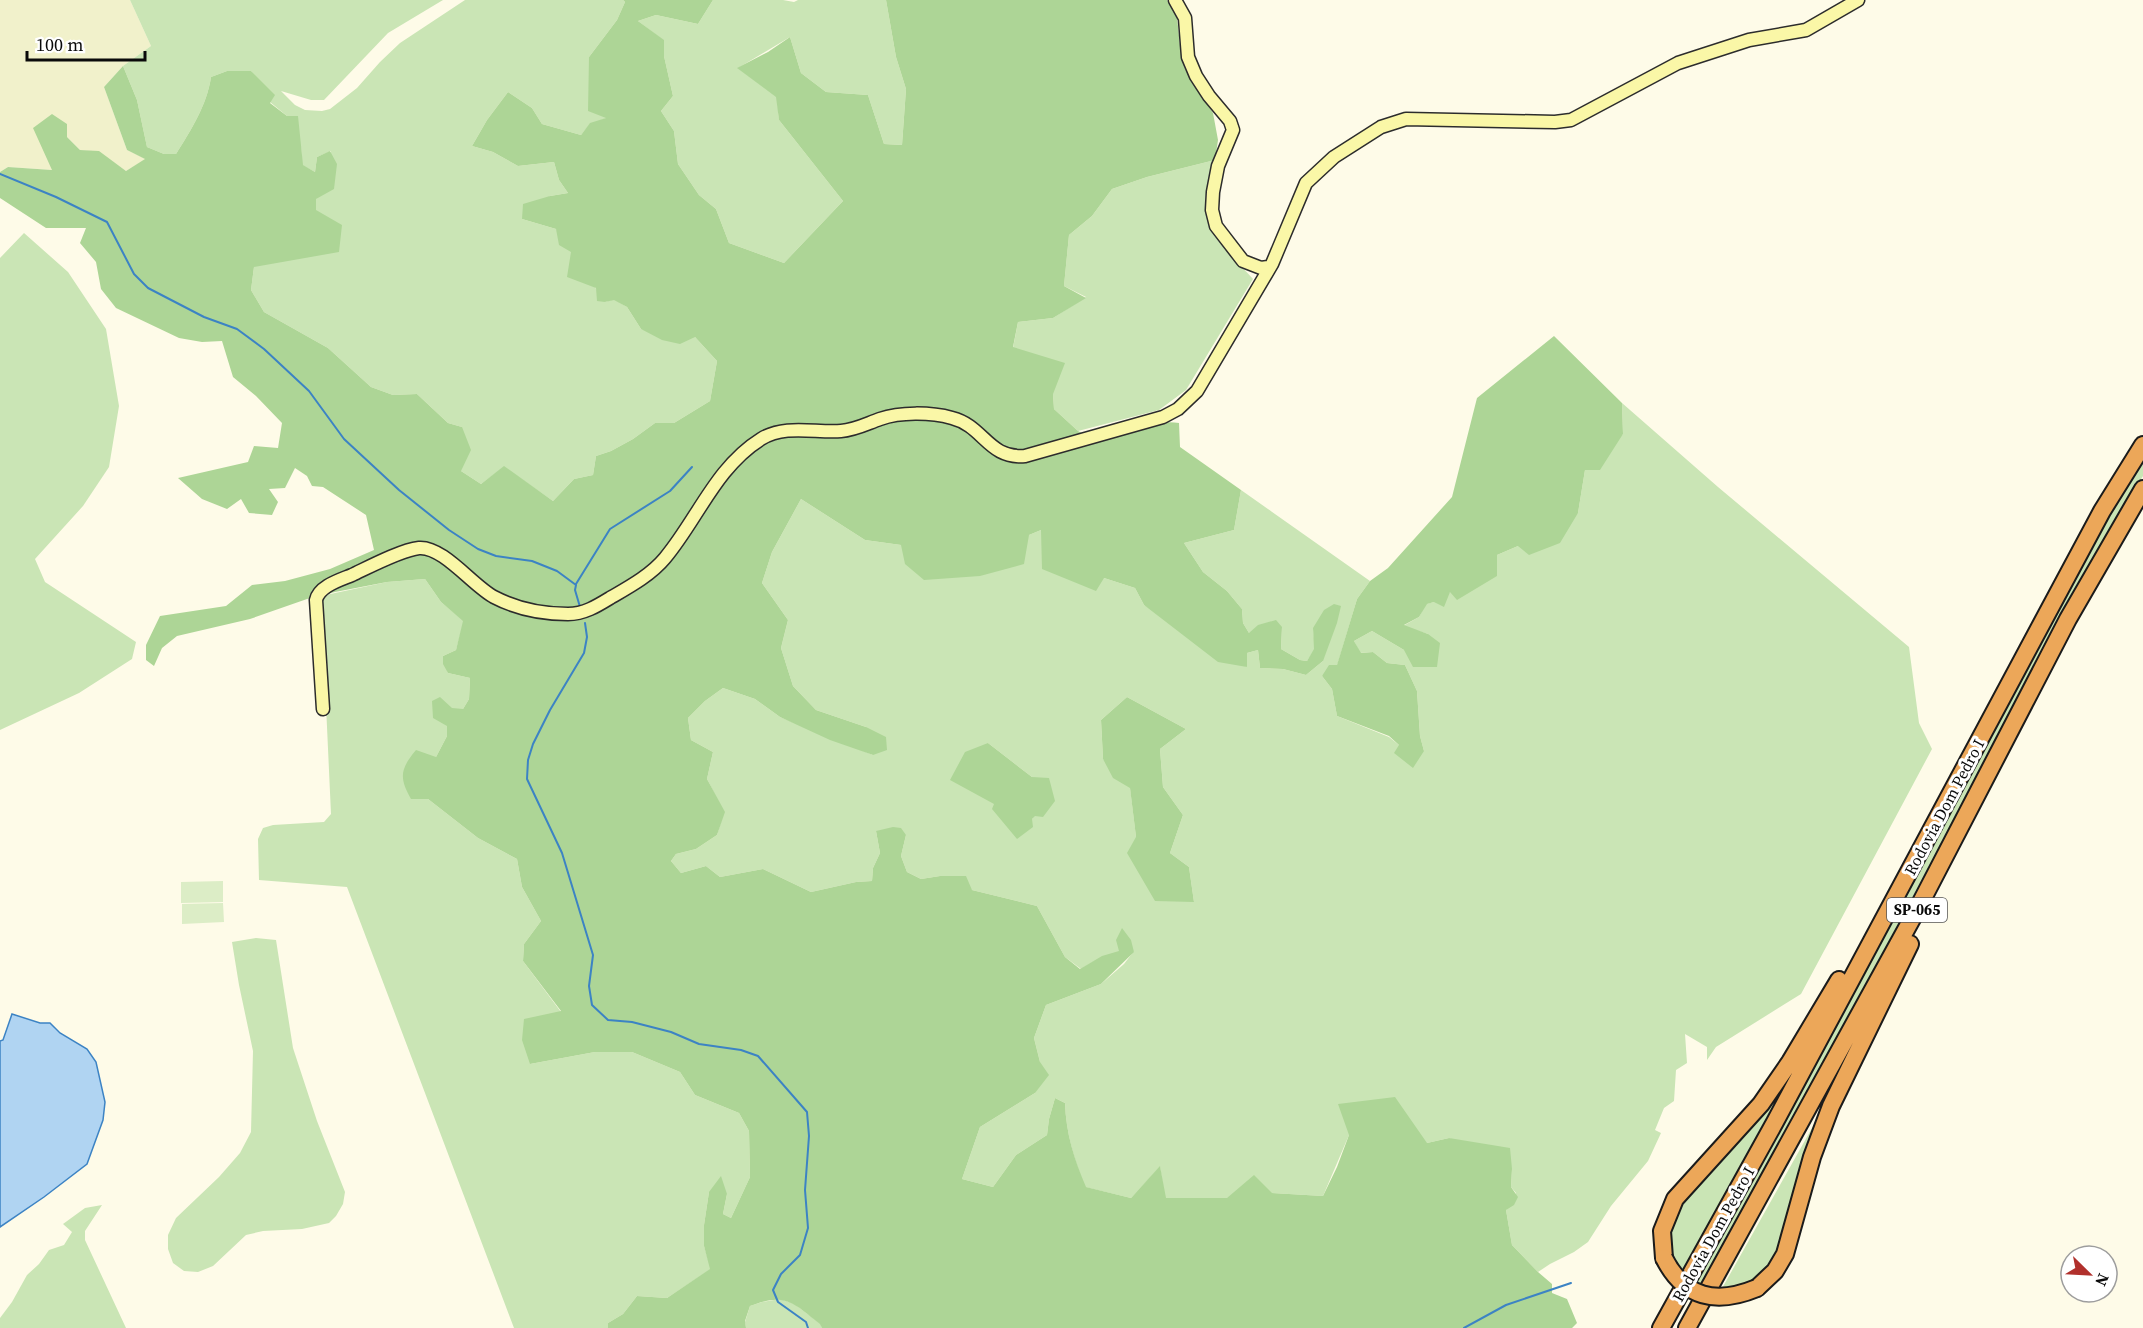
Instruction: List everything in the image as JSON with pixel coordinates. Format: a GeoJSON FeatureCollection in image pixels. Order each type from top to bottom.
{"type":"FeatureCollection","features":[{"type":"Feature","properties":{"kind":"highway","name":"Rodovia Dom Pedro I"},"geometry":{"type":"LineString","coordinates":[[1660,1328],[1775,1122],[2102,511],[2143,445]]}},
{"type":"Feature","properties":{"kind":"highway","name":"Rodovia Dom Pedro I"},"geometry":{"type":"LineString","coordinates":[[1688,1328],[1919,906],[2068,619],[2143,489]]}},
{"type":"Feature","properties":{"kind":"highway"},"geometry":{"type":"LineString","coordinates":[[1930,831],[1775,1084],[1745,1124],[1675,1199],[1662,1231],[1664,1258],[1672,1273],[1681,1283],[1703,1295],[1730,1297],[1757,1288],[1775,1271],[1785,1254],[1812,1157],[1831,1106],[1946,873],[1986,776]]}},
{"type":"Feature","properties":{"kind":"street"},"geometry":{"type":"LineString","coordinates":[[1175,0],[1185,18],[1188,57],[1196,76],[1232,126],[1233,134],[1218,166],[1213,192],[1212,210],[1216,225],[1243,261],[1262,268],[1268,267]]}},
{"type":"Feature","properties":{"kind":"street"},"geometry":{"type":"LineString","coordinates":[[323,709],[316,600],[320,591],[340,580],[407,552],[423,549],[444,558],[492,596],[507,603],[530,611],[572,614],[589,610],[625,589],[664,561],[697,510],[732,464],[760,439],[771,434],[802,429],[839,431],[857,429],[895,416],[939,416],[959,420],[971,426],[998,452],[1015,457],[1163,417],[1178,409],[1197,391],[1274,259],[1306,183],[1334,157],[1381,127],[1406,119],[1555,122],[1571,120],[1678,63],[1749,40],[1806,30],[1858,0]]}},
{"type":"Feature","properties":{"kind":"green space"},"geometry":{"type":"Polygon","coordinates":[[[0,0],[130,0],[151,46],[123,66],[104,87],[127,150],[146,159],[126,171],[99,152],[80,150],[67,137],[53,170],[8,167],[0,172],[0,0]]]}},
{"type":"Feature","properties":{"kind":"green space"},"geometry":{"type":"Polygon","coordinates":[[[130,0],[443,0],[388,33],[324,100],[311,100],[281,91],[295,105],[305,110],[322,111],[330,109],[357,88],[400,43],[465,0],[623,0],[625,2],[617,20],[589,57],[607,118],[590,124],[581,135],[542,124],[532,108],[508,92],[487,120],[472,146],[493,152],[518,166],[554,162],[559,180],[568,193],[550,196],[522,219],[556,229],[605,302],[614,299],[627,307],[641,329],[695,337],[717,361],[710,401],[674,423],[655,423],[633,439],[596,456],[593,475],[574,479],[553,501],[504,467],[481,484],[461,471],[462,427],[448,423],[417,394],[393,395],[371,387],[328,348],[264,312],[251,290],[254,267],[316,210],[316,199],[331,151],[317,157],[315,172],[302,165],[301,147],[287,116],[270,102],[251,71],[227,71],[211,77],[202,107],[176,154],[164,154],[147,147],[137,100],[123,66],[151,46],[130,0]]]}},
{"type":"Feature","properties":{"kind":"green space"},"geometry":{"type":"Polygon","coordinates":[[[623,0],[713,0],[698,24],[656,15],[638,21],[664,40],[664,56],[673,96],[661,111],[674,131],[678,164],[699,195],[716,209],[729,243],[784,263],[843,201],[779,120],[776,97],[737,68],[768,52],[790,37],[801,73],[826,92],[868,95],[884,144],[902,145],[906,89],[896,57],[886,0],[1167,0],[1177,17],[1185,69],[1213,113],[1218,140],[1215,160],[1147,177],[1112,189],[1092,216],[1069,235],[1064,286],[1086,298],[1053,318],[1018,322],[1013,347],[1065,363],[1053,394],[1054,409],[1078,431],[1099,442],[1149,425],[1179,423],[1180,447],[1241,490],[1234,530],[1184,543],[1203,572],[1227,591],[1242,609],[1243,623],[1249,633],[1258,625],[1276,620],[1282,627],[1281,649],[1300,660],[1307,661],[1314,649],[1313,628],[1324,610],[1334,604],[1341,606],[1323,661],[1306,675],[1283,669],[1260,668],[1258,650],[1247,653],[1247,667],[1218,662],[1144,605],[1135,588],[1104,578],[1096,591],[1042,569],[1041,530],[1029,535],[1024,564],[980,576],[924,580],[905,564],[901,545],[865,540],[801,499],[772,552],[762,583],[788,620],[781,648],[793,686],[816,710],[866,727],[886,737],[887,750],[873,755],[830,740],[780,717],[755,699],[723,688],[705,701],[688,718],[691,740],[713,752],[707,779],[725,812],[717,835],[696,849],[676,854],[671,861],[681,873],[706,866],[720,877],[763,869],[811,892],[856,882],[872,881],[873,868],[880,853],[876,831],[893,827],[901,828],[906,835],[901,856],[907,872],[921,879],[966,876],[972,890],[1037,906],[1065,957],[1080,969],[1102,956],[1119,951],[1116,940],[1122,928],[1131,940],[1134,952],[1101,984],[1046,1005],[1034,1038],[1040,1062],[1049,1075],[1035,1093],[980,1127],[962,1179],[993,1187],[1016,1155],[1047,1135],[1055,1098],[1065,1103],[1071,1146],[1086,1187],[1131,1198],[1160,1166],[1166,1198],[1227,1198],[1254,1175],[1272,1193],[1323,1196],[1349,1135],[1338,1104],[1395,1097],[1427,1143],[1449,1138],[1510,1148],[1511,1187],[1518,1197],[1514,1205],[1506,1210],[1512,1245],[1552,1284],[1552,1293],[1567,1299],[1577,1323],[1572,1328],[822,1328],[795,1305],[781,1300],[772,1300],[750,1306],[745,1321],[746,1328],[608,1328],[608,1323],[623,1314],[637,1296],[667,1298],[710,1269],[704,1246],[704,1225],[709,1192],[721,1176],[727,1194],[723,1214],[731,1218],[750,1177],[749,1131],[739,1113],[695,1095],[680,1072],[632,1052],[595,1052],[530,1064],[522,1040],[524,1019],[561,1011],[523,961],[524,944],[541,921],[522,887],[517,859],[478,838],[428,799],[411,799],[404,785],[404,768],[416,750],[436,757],[447,736],[447,726],[433,718],[432,701],[440,697],[452,708],[463,709],[469,699],[470,678],[448,673],[443,664],[443,656],[456,650],[463,621],[441,602],[425,579],[387,582],[335,592],[307,599],[250,619],[177,636],[162,648],[154,666],[146,660],[146,645],[160,616],[226,606],[252,585],[285,581],[330,569],[374,550],[366,515],[323,487],[312,486],[307,476],[295,468],[285,488],[269,489],[278,502],[272,515],[249,513],[241,499],[227,509],[202,499],[178,478],[248,462],[254,446],[278,448],[282,423],[256,396],[233,377],[222,341],[202,342],[179,338],[116,308],[101,289],[96,262],[80,243],[86,228],[46,228],[0,198],[0,172],[8,167],[52,170],[33,128],[52,114],[67,124],[67,137],[80,150],[99,151],[126,171],[145,159],[127,150],[104,87],[123,66],[137,100],[147,147],[164,154],[176,154],[182,145],[202,107],[211,77],[227,71],[251,71],[275,95],[270,103],[287,116],[298,116],[303,165],[315,172],[317,157],[330,151],[337,164],[334,189],[316,199],[316,210],[342,225],[339,252],[254,267],[251,290],[264,312],[328,348],[371,387],[393,395],[417,394],[448,423],[462,427],[471,450],[461,471],[481,484],[504,466],[553,501],[574,479],[593,475],[596,456],[633,439],[655,423],[674,423],[710,401],[717,361],[695,337],[680,344],[662,340],[641,329],[627,307],[614,300],[597,301],[596,288],[567,277],[571,252],[559,245],[556,229],[522,219],[523,204],[568,193],[559,180],[554,162],[518,166],[493,152],[472,146],[487,120],[508,92],[532,108],[542,124],[581,135],[590,123],[606,118],[588,111],[589,57],[617,20],[625,2],[623,0]]]}},
{"type":"Feature","properties":{"kind":"green space"},"geometry":{"type":"Polygon","coordinates":[[[713,0],[794,2],[798,0],[886,0],[896,57],[906,89],[902,145],[884,144],[868,95],[826,92],[801,73],[790,37],[738,68],[777,97],[779,120],[843,201],[784,263],[729,243],[716,209],[699,195],[678,164],[674,131],[661,111],[673,96],[664,56],[663,40],[638,21],[656,15],[698,24],[713,0]]]}},
{"type":"Feature","properties":{"kind":"green space"},"geometry":{"type":"Polygon","coordinates":[[[1215,160],[1208,183],[1205,206],[1210,227],[1223,246],[1253,279],[1186,390],[1159,410],[1078,431],[1054,409],[1053,394],[1013,348],[1018,322],[1053,318],[1086,297],[1064,286],[1069,235],[1092,216],[1112,189],[1147,177],[1215,160]]]}},
{"type":"Feature","properties":{"kind":"green space"},"geometry":{"type":"Polygon","coordinates":[[[24,233],[68,272],[106,329],[119,406],[109,467],[83,506],[35,559],[45,582],[136,642],[132,659],[79,693],[0,730],[0,258],[24,233]]]}},
{"type":"Feature","properties":{"kind":"green space"},"geometry":{"type":"Polygon","coordinates":[[[1554,336],[1622,403],[1623,434],[1600,470],[1585,470],[1578,513],[1560,543],[1529,555],[1518,546],[1497,555],[1497,576],[1457,600],[1450,592],[1444,607],[1434,602],[1427,604],[1419,617],[1404,625],[1428,634],[1440,643],[1437,667],[1413,667],[1404,650],[1372,631],[1354,641],[1361,653],[1373,652],[1387,663],[1405,665],[1417,691],[1420,736],[1424,751],[1413,768],[1394,753],[1399,745],[1389,736],[1337,716],[1332,689],[1322,676],[1329,665],[1337,665],[1357,599],[1370,581],[1388,568],[1452,497],[1477,398],[1554,336]]]}},
{"type":"Feature","properties":{"kind":"green space"},"geometry":{"type":"Polygon","coordinates":[[[1622,403],[1718,487],[1909,647],[1919,723],[1932,749],[1801,994],[1716,1047],[1707,1060],[1707,1047],[1685,1034],[1687,1063],[1676,1070],[1674,1101],[1664,1108],[1655,1130],[1661,1133],[1648,1161],[1611,1206],[1588,1242],[1538,1272],[1512,1245],[1506,1210],[1516,1193],[1511,1187],[1512,1169],[1449,1138],[1427,1143],[1349,1135],[1323,1196],[1272,1193],[1227,1198],[1165,1198],[1160,1167],[1131,1198],[1085,1187],[1071,1146],[1065,1103],[1055,1098],[1047,1135],[1016,1155],[993,1187],[962,1179],[980,1127],[1035,1093],[1040,1062],[1034,1038],[1046,1005],[1101,984],[1124,964],[1134,951],[1106,956],[1081,969],[1065,957],[1037,906],[972,890],[940,876],[921,879],[907,872],[901,856],[906,835],[876,831],[880,853],[873,868],[872,881],[856,882],[811,892],[763,869],[720,877],[706,866],[681,873],[671,861],[676,854],[696,849],[717,835],[724,812],[707,779],[713,752],[691,740],[688,718],[705,701],[723,688],[755,699],[780,717],[873,755],[866,727],[816,710],[793,686],[781,648],[788,620],[762,583],[772,552],[801,499],[865,540],[901,545],[1029,535],[1041,530],[1104,578],[1135,588],[1144,605],[1247,667],[1247,653],[1258,650],[1260,668],[1283,669],[1306,675],[1323,661],[1313,628],[1315,649],[1307,661],[1300,660],[1281,649],[1282,627],[1249,633],[1243,623],[1242,609],[1227,591],[1203,572],[1184,543],[1234,530],[1241,490],[1370,581],[1357,599],[1337,666],[1322,676],[1332,689],[1337,716],[1389,737],[1399,745],[1424,751],[1420,736],[1417,691],[1405,665],[1387,663],[1373,652],[1360,653],[1354,641],[1372,631],[1404,650],[1428,634],[1403,626],[1419,617],[1426,604],[1450,592],[1497,555],[1578,513],[1585,470],[1623,434],[1622,403]],[[1127,697],[1101,720],[1103,759],[1130,787],[1136,837],[1194,902],[1189,867],[1170,853],[1183,815],[1163,787],[1160,749],[1186,729],[1127,697]],[[988,743],[995,805],[1032,819],[1035,815],[1032,777],[988,743]]]}},
{"type":"Feature","properties":{"kind":"green space"},"geometry":{"type":"Polygon","coordinates":[[[2143,457],[2143,476],[2115,520],[1947,832],[1918,894],[1703,1288],[1692,1283],[2084,556],[2143,457]]]}},
{"type":"Feature","properties":{"kind":"green space"},"geometry":{"type":"Polygon","coordinates":[[[425,579],[441,602],[464,621],[456,650],[443,656],[448,673],[470,678],[469,699],[463,709],[452,709],[447,726],[447,736],[436,757],[428,799],[478,838],[517,859],[522,887],[541,921],[524,944],[523,961],[561,1012],[530,1064],[595,1052],[632,1052],[680,1072],[695,1095],[739,1113],[749,1131],[750,1177],[731,1218],[723,1214],[727,1194],[709,1192],[704,1225],[704,1246],[711,1269],[667,1298],[637,1296],[623,1314],[608,1323],[608,1328],[514,1328],[347,887],[259,880],[258,839],[263,828],[273,825],[324,822],[331,814],[321,596],[387,582],[425,579]]]}},
{"type":"Feature","properties":{"kind":"green space"},"geometry":{"type":"Polygon","coordinates":[[[1127,697],[1186,729],[1160,749],[1163,787],[1183,815],[1170,853],[1189,867],[1194,902],[1155,901],[1127,853],[1136,837],[1130,788],[1113,778],[1103,759],[1101,720],[1127,697]]]}},
{"type":"Feature","properties":{"kind":"green space"},"geometry":{"type":"Polygon","coordinates":[[[988,743],[1032,777],[1049,778],[1055,801],[1043,817],[1035,816],[1032,819],[1033,827],[1017,839],[992,809],[994,804],[950,780],[965,752],[988,743]]]}},
{"type":"Feature","properties":{"kind":"green space"},"geometry":{"type":"Polygon","coordinates":[[[223,881],[223,902],[181,903],[181,882],[223,881]]]}},
{"type":"Feature","properties":{"kind":"green space"},"geometry":{"type":"Polygon","coordinates":[[[223,903],[224,922],[182,924],[182,904],[223,903]]]}},
{"type":"Feature","properties":{"kind":"green space"},"geometry":{"type":"Polygon","coordinates":[[[256,938],[276,940],[293,1048],[317,1121],[345,1192],[343,1204],[329,1223],[302,1229],[263,1231],[246,1235],[213,1266],[198,1272],[184,1271],[173,1263],[168,1249],[168,1235],[176,1218],[219,1177],[240,1153],[251,1132],[253,1051],[232,942],[256,938]]]}},
{"type":"Feature","properties":{"kind":"green space"},"geometry":{"type":"Polygon","coordinates":[[[1794,1066],[1682,1275],[1672,1259],[1668,1240],[1677,1209],[1794,1066]]]}},
{"type":"Feature","properties":{"kind":"green space"},"geometry":{"type":"Polygon","coordinates":[[[1831,1090],[1774,1261],[1753,1282],[1720,1292],[1817,1119],[1831,1090]]]}},
{"type":"Feature","properties":{"kind":"green space"},"geometry":{"type":"Polygon","coordinates":[[[102,1205],[85,1231],[85,1240],[126,1328],[0,1328],[0,1318],[27,1275],[49,1250],[64,1245],[72,1232],[63,1224],[85,1208],[102,1205]]]}},
{"type":"Feature","properties":{"kind":"green space"},"geometry":{"type":"Polygon","coordinates":[[[780,1299],[793,1303],[821,1324],[822,1328],[746,1328],[745,1322],[750,1306],[780,1299]]]}},
{"type":"Feature","properties":{"kind":"water"},"geometry":{"type":"Polygon","coordinates":[[[12,1014],[40,1023],[50,1023],[60,1033],[87,1049],[96,1062],[105,1102],[103,1120],[87,1164],[0,1227],[0,1041],[3,1040],[12,1014]]]}},
{"type":"Feature","properties":{"kind":"waterway"},"geometry":{"type":"LineString","coordinates":[[0,174],[56,197],[107,222],[134,274],[148,288],[204,317],[237,329],[264,349],[309,391],[344,439],[399,490],[449,530],[478,549],[496,556],[532,561],[557,571],[576,585],[575,590],[580,607]]}},
{"type":"Feature","properties":{"kind":"waterway"},"geometry":{"type":"LineString","coordinates":[[576,584],[610,529],[670,491],[692,467]]}},
{"type":"Feature","properties":{"kind":"waterway"},"geometry":{"type":"LineString","coordinates":[[585,623],[587,637],[584,653],[533,744],[528,760],[527,779],[562,853],[593,955],[589,986],[592,1005],[608,1020],[632,1022],[671,1032],[699,1044],[741,1050],[758,1056],[807,1112],[809,1136],[805,1190],[808,1228],[800,1255],[781,1274],[773,1290],[778,1302],[806,1322],[808,1328]]}},
{"type":"Feature","properties":{"kind":"waterway"},"geometry":{"type":"LineString","coordinates":[[1464,1328],[1506,1305],[1571,1283]]}}]}
